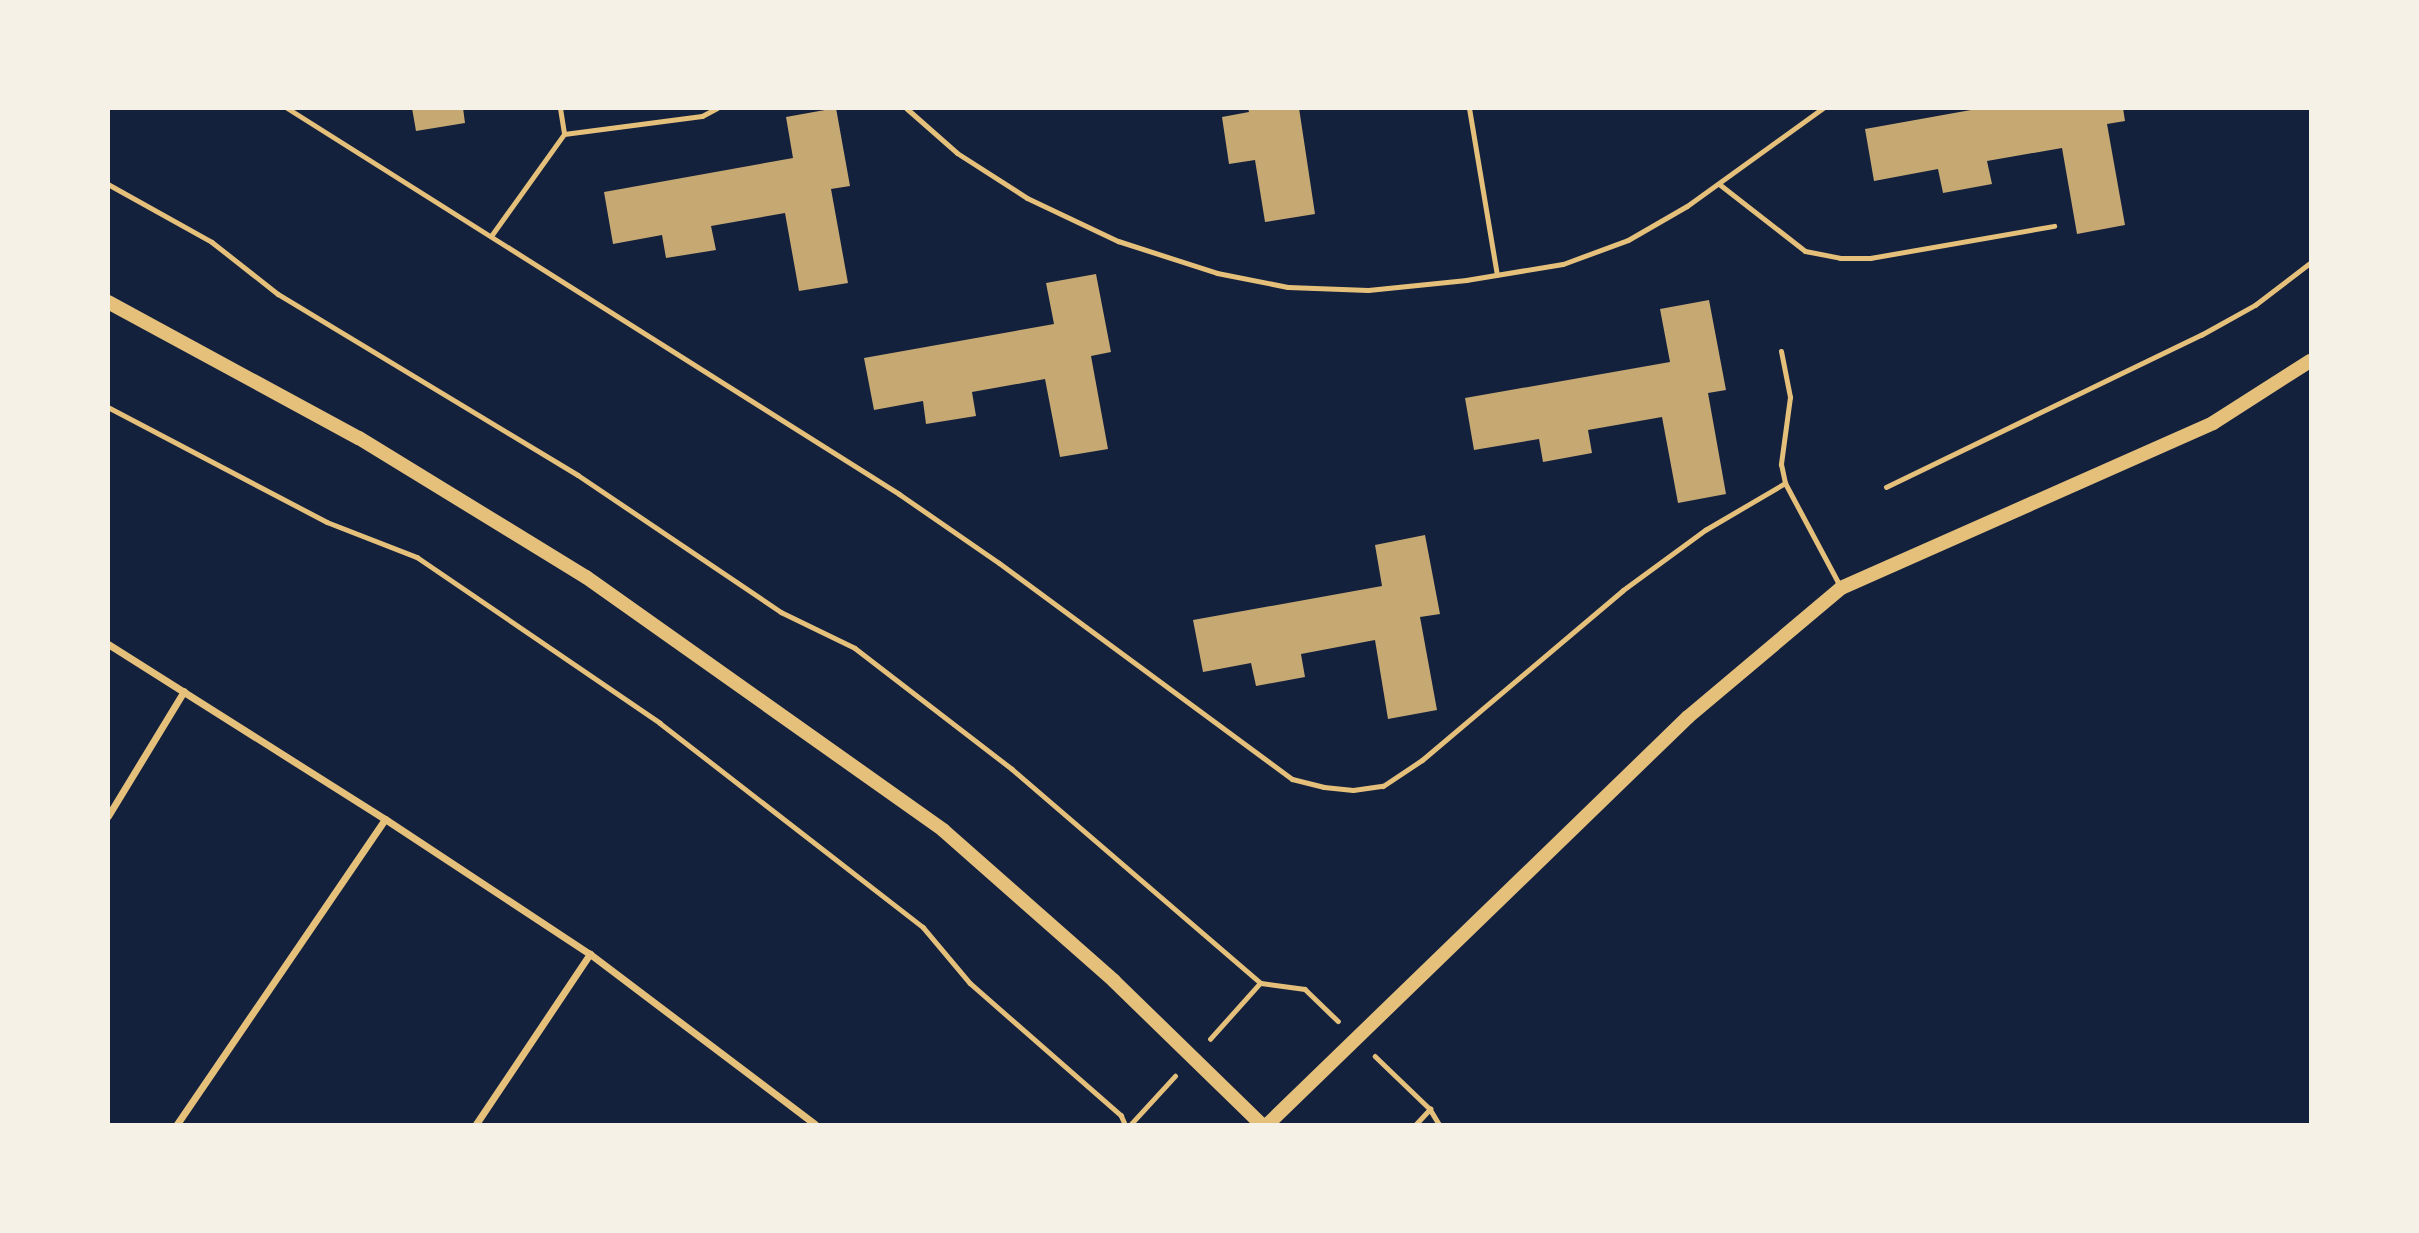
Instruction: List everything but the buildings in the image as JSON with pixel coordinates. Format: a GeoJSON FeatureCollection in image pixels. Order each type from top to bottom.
{"type":"FeatureCollection","features":[{"type":"Feature","properties":{"kind":"main road"},"geometry":{"type":"LineString","coordinates":[[108,302],[359,438],[586,577],[932,822],[1114,981],[1261,1125]]}},
{"type":"Feature","properties":{"kind":"main road"},"geometry":{"type":"LineString","coordinates":[[1268,1125],[1688,717],[1841,587],[2213,423],[2311,361]]}},
{"type":"Feature","properties":{"kind":"street"},"geometry":{"type":"LineString","coordinates":[[108,644],[385,819],[590,954],[815,1125]]}},
{"type":"Feature","properties":{"kind":"street"},"geometry":{"type":"LineString","coordinates":[[108,816],[184,691]]}},
{"type":"Feature","properties":{"kind":"street"},"geometry":{"type":"LineString","coordinates":[[177,1125],[385,819]]}},
{"type":"Feature","properties":{"kind":"street"},"geometry":{"type":"LineString","coordinates":[[476,1125],[590,954]]}},
{"type":"Feature","properties":{"kind":"lane"},"geometry":{"type":"LineString","coordinates":[[287,108],[899,494],[999,563],[1292,779],[1324,787],[1353,790],[1383,786],[1422,760],[1623,590],[1705,530],[1785,483]]}},
{"type":"Feature","properties":{"kind":"lane"},"geometry":{"type":"LineString","coordinates":[[491,236],[564,134],[560,108]]}},
{"type":"Feature","properties":{"kind":"lane"},"geometry":{"type":"LineString","coordinates":[[564,134],[702,116],[718,108]]}},
{"type":"Feature","properties":{"kind":"lane"},"geometry":{"type":"LineString","coordinates":[[906,108],[957,153],[1027,198],[1118,241],[1216,274],[1288,287],[1368,290],[1497,275],[1563,264],[1628,240],[1687,206],[1823,108]]}},
{"type":"Feature","properties":{"kind":"lane"},"geometry":{"type":"LineString","coordinates":[[1469,108],[1497,275]]}},
{"type":"Feature","properties":{"kind":"lane"},"geometry":{"type":"LineString","coordinates":[[1719,184],[1805,251],[1840,258],[1870,258],[2054,226]]}},
{"type":"Feature","properties":{"kind":"lane"},"geometry":{"type":"LineString","coordinates":[[1781,351],[1790,397],[1781,464],[1785,483],[1841,587]]}},
{"type":"Feature","properties":{"kind":"path"},"geometry":{"type":"LineString","coordinates":[[108,184],[212,242],[278,294],[578,475],[781,612],[855,648],[1012,769],[1261,983],[1305,989]]}},
{"type":"Feature","properties":{"kind":"path"},"geometry":{"type":"LineString","coordinates":[[1886,487],[2201,335],[2255,305],[2311,263]]}},
{"type":"Feature","properties":{"kind":"path"},"geometry":{"type":"LineString","coordinates":[[108,407],[327,523],[416,557],[660,723],[923,927],[970,983],[1121,1115],[1125,1125]]}},
{"type":"Feature","properties":{"kind":"path"},"geometry":{"type":"LineString","coordinates":[[1416,1125],[1430,1109],[1439,1125]]}}]}
